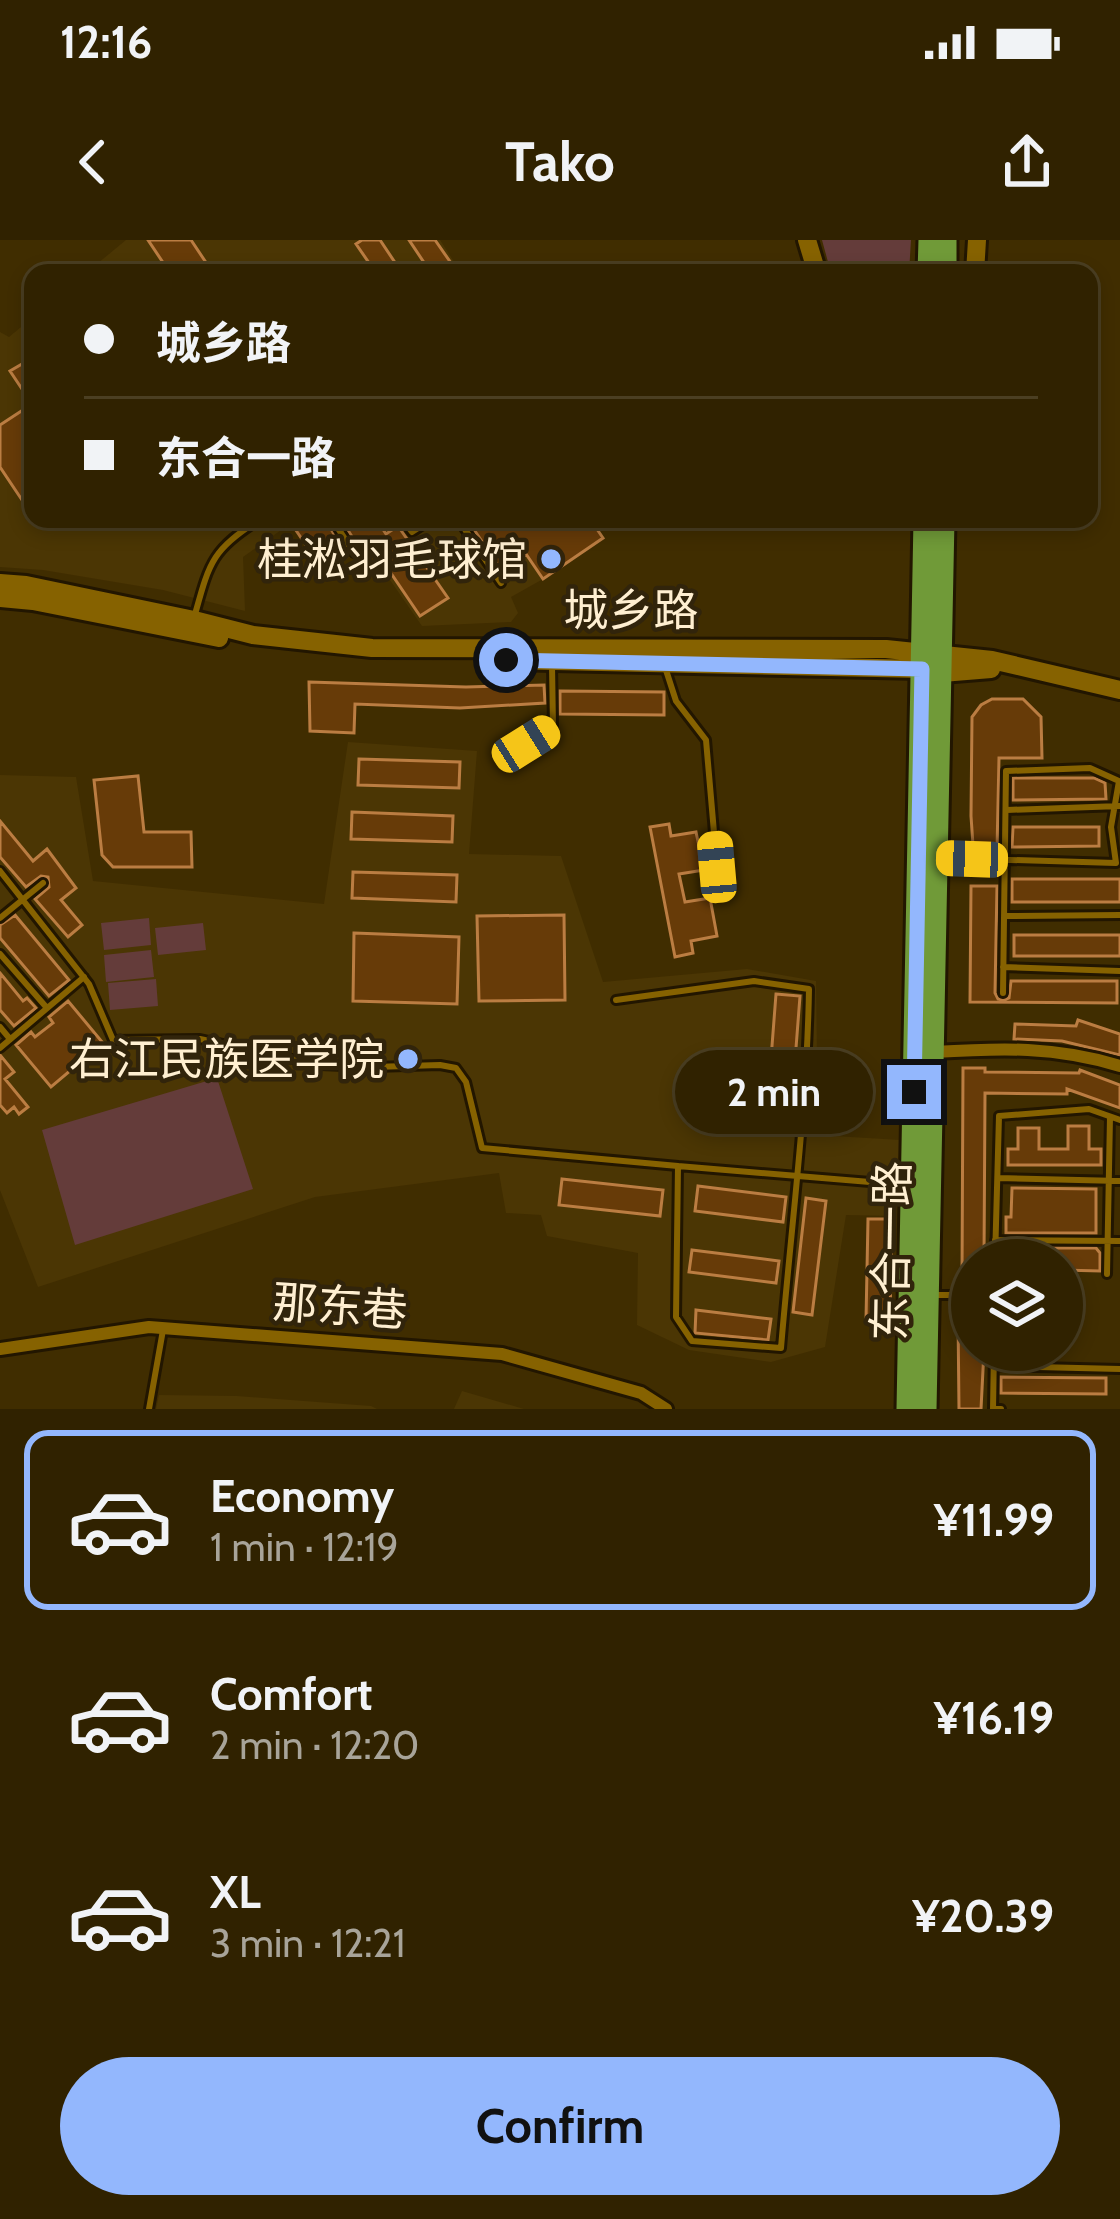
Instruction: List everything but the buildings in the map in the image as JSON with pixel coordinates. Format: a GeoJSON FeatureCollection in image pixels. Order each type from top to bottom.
{"type":"FeatureCollection","features":[{"type":"Feature","properties":{"kind":"main road","name":"东合一路"},"geometry":{"type":"LineString","coordinates":[[924,528],[938,857],[926,1409]]}},
{"type":"Feature","properties":{"kind":"main road","name":"东合一路"},"geometry":{"type":"LineString","coordinates":[[907,1409],[932,663],[943,528]]}},
{"type":"Feature","properties":{"kind":"main road","name":"城乡路"},"geometry":{"type":"LineString","coordinates":[[0,584],[26,585],[252,645],[372,657],[663,664],[992,660],[1120,690]]}},
{"type":"Feature","properties":{"kind":"main road","name":"城乡路"},"geometry":{"type":"LineString","coordinates":[[0,598],[372,648],[863,649],[991,669],[1120,700]]}},
{"type":"Feature","properties":{"kind":"street"},"geometry":{"type":"LineString","coordinates":[[934,1052],[1003,1047],[1080,1054],[1120,1066]]}},
{"type":"Feature","properties":{"kind":"street","name":"那东巷"},"geometry":{"type":"LineString","coordinates":[[0,1348],[149,1327],[502,1354],[641,1394],[666,1409]]}},
{"type":"Feature","properties":{"kind":"lane"},"geometry":{"type":"LineString","coordinates":[[195,627],[210,561],[246,528]]}},
{"type":"Feature","properties":{"kind":"lane"},"geometry":{"type":"LineString","coordinates":[[338,528],[355,553]]}},
{"type":"Feature","properties":{"kind":"lane"},"geometry":{"type":"LineString","coordinates":[[464,528],[501,583]]}},
{"type":"Feature","properties":{"kind":"lane"},"geometry":{"type":"LineString","coordinates":[[526,744],[553,727],[551,662]]}},
{"type":"Feature","properties":{"kind":"lane"},"geometry":{"type":"LineString","coordinates":[[663,664],[676,701],[706,740],[717,867]]}},
{"type":"Feature","properties":{"kind":"lane"},"geometry":{"type":"LineString","coordinates":[[938,857],[1006,860],[1118,863],[1111,826],[1119,781],[1090,768],[1006,771],[1006,860],[1003,993]]}},
{"type":"Feature","properties":{"kind":"lane"},"geometry":{"type":"LineString","coordinates":[[1006,810],[1117,806]]}},
{"type":"Feature","properties":{"kind":"lane"},"geometry":{"type":"LineString","coordinates":[[0,871],[84,977],[113,1040],[200,1039],[320,1065],[456,1068],[466,1082],[482,1148],[912,1186]]}},
{"type":"Feature","properties":{"kind":"lane"},"geometry":{"type":"LineString","coordinates":[[0,918],[43,883]]}},
{"type":"Feature","properties":{"kind":"lane"},"geometry":{"type":"LineString","coordinates":[[1004,916],[1120,915]]}},
{"type":"Feature","properties":{"kind":"lane"},"geometry":{"type":"LineString","coordinates":[[0,954],[47,1008]]}},
{"type":"Feature","properties":{"kind":"lane"},"geometry":{"type":"LineString","coordinates":[[1003,967],[1120,970]]}},
{"type":"Feature","properties":{"kind":"lane"},"geometry":{"type":"LineString","coordinates":[[0,1048],[84,977]]}},
{"type":"Feature","properties":{"kind":"lane"},"geometry":{"type":"LineString","coordinates":[[616,1000],[754,981],[809,989],[807,1081],[781,1348],[692,1341],[676,1317],[678,1166]]}},
{"type":"Feature","properties":{"kind":"lane"},"geometry":{"type":"LineString","coordinates":[[0,1027],[10,1039]]}},
{"type":"Feature","properties":{"kind":"lane"},"geometry":{"type":"LineString","coordinates":[[995,1239],[999,1116],[1089,1109],[1120,1120]]}},
{"type":"Feature","properties":{"kind":"lane"},"geometry":{"type":"LineString","coordinates":[[1107,1274],[1110,1117]]}},
{"type":"Feature","properties":{"kind":"lane"},"geometry":{"type":"LineString","coordinates":[[997,1178],[1120,1181]]}},
{"type":"Feature","properties":{"kind":"lane"},"geometry":{"type":"LineString","coordinates":[[1083,1241],[1120,1241]]}},
{"type":"Feature","properties":{"kind":"lane"},"geometry":{"type":"LineString","coordinates":[[929,1295],[951,1295]]}},
{"type":"Feature","properties":{"kind":"lane"},"geometry":{"type":"LineString","coordinates":[[148,1409],[164,1328]]}},
{"type":"Feature","properties":{"kind":"lane"},"geometry":{"type":"LineString","coordinates":[[1083,1368],[1120,1369]]}},
{"type":"Feature","properties":{"kind":"lane"},"geometry":{"type":"LineString","coordinates":[[994,1371],[993,1408],[1001,1409]]}},
{"type":"Feature","properties":{"kind":"shaded area"},"geometry":{"type":"Polygon","coordinates":[[[126,240],[440,240],[455,264],[97,264],[126,240]]]}},
{"type":"Feature","properties":{"kind":"shaded area"},"geometry":{"type":"Polygon","coordinates":[[[822,240],[911,240],[910,264],[829,264],[822,240]]]}},
{"type":"Feature","properties":{"kind":"shaded area"},"geometry":{"type":"Polygon","coordinates":[[[24,324],[24,528],[284,528],[243,557],[245,611],[163,590],[0,567],[0,332],[9,337],[24,324]]]}},
{"type":"Feature","properties":{"kind":"shaded area"},"geometry":{"type":"Polygon","coordinates":[[[294,528],[508,528],[543,579],[511,597],[518,613],[511,622],[422,626],[367,547],[324,573],[294,528]]]}},
{"type":"Feature","properties":{"kind":"shaded area","name":"右江民族医学院"},"geometry":{"type":"Polygon","coordinates":[[[348,742],[477,751],[469,854],[561,856],[603,982],[747,969],[816,981],[818,1135],[900,1140],[895,1216],[846,1215],[825,1347],[771,1362],[689,1350],[637,1325],[638,1253],[547,1236],[541,1215],[506,1213],[499,1173],[315,1197],[38,1287],[0,1190],[0,775],[76,777],[93,881],[324,904],[348,742]]]}},
{"type":"Feature","properties":{"kind":"shaded area"},"geometry":{"type":"Polygon","coordinates":[[[149,918],[151,945],[104,950],[101,923],[149,918]]]}},
{"type":"Feature","properties":{"kind":"shaded area"},"geometry":{"type":"Polygon","coordinates":[[[203,923],[206,950],[158,955],[155,928],[203,923]]]}},
{"type":"Feature","properties":{"kind":"shaded area"},"geometry":{"type":"Polygon","coordinates":[[[151,950],[154,977],[106,982],[104,955],[151,950]]]}},
{"type":"Feature","properties":{"kind":"shaded area"},"geometry":{"type":"Polygon","coordinates":[[[156,979],[158,1006],[110,1010],[108,983],[156,979]]]}},
{"type":"Feature","properties":{"kind":"shaded area"},"geometry":{"type":"Polygon","coordinates":[[[217,1078],[253,1189],[75,1245],[42,1130],[217,1078]]]}},
{"type":"Feature","properties":{"kind":"shaded area"},"geometry":{"type":"Polygon","coordinates":[[[462,1391],[524,1409],[454,1409],[462,1391]]]}},
{"type":"Feature","properties":{"kind":"shaded area"},"geometry":{"type":"Polygon","coordinates":[[[159,1395],[237,1396],[377,1409],[156,1409],[159,1395]]]}},
{"type":"Feature","properties":{"kind":"place","name":"桂淞羽毛球馆"},"geometry":{"type":"Point","coordinates":[551,559]}},
{"type":"Feature","properties":{"kind":"place","name":"右江民族医学院"},"geometry":{"type":"Point","coordinates":[408,1059]}},
{"type":"Feature","properties":{"kind":"route"},"geometry":{"type":"LineString","coordinates":[[506,660],[922,669],[914,1092]]}}]}
